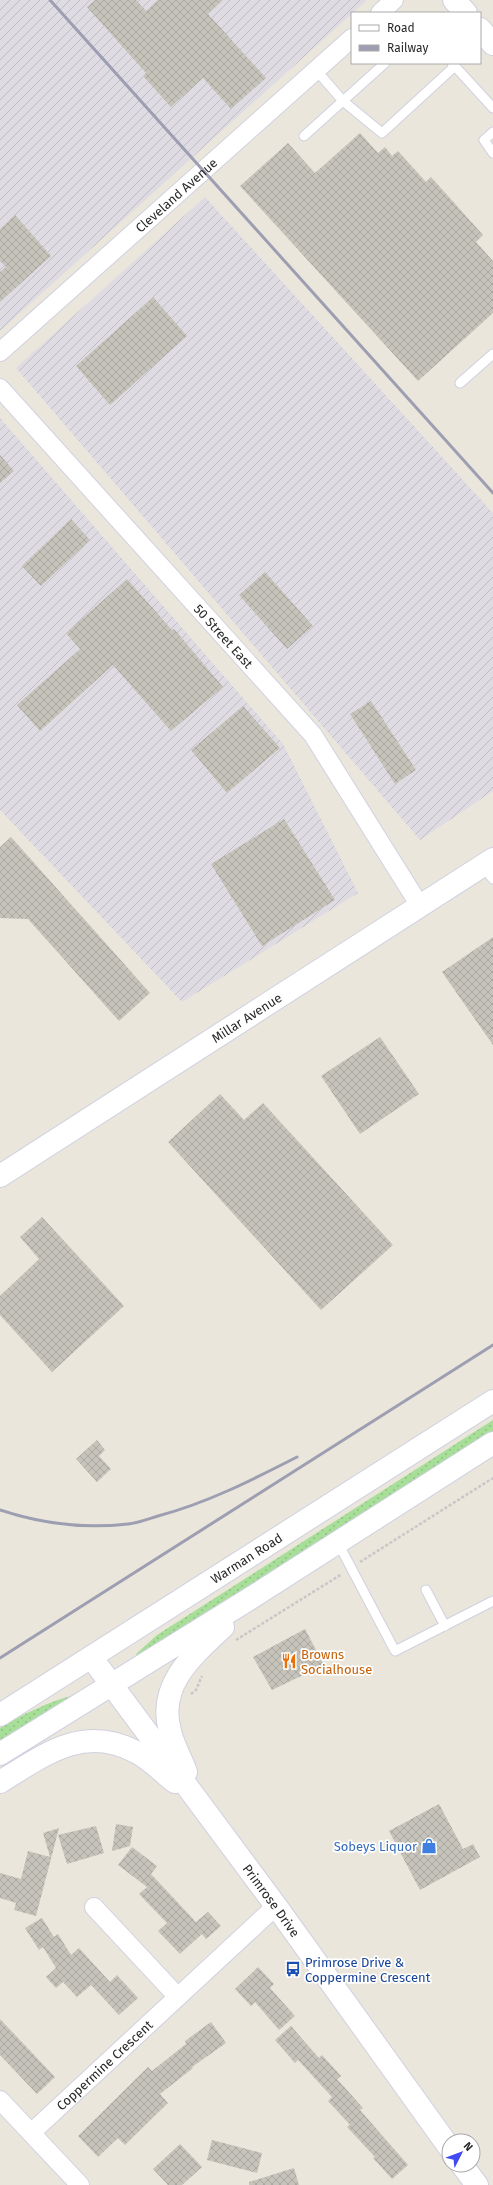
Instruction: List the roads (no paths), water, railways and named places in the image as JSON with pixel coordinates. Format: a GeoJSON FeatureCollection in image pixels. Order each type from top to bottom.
{"type":"FeatureCollection","features":[{"type":"Feature","properties":{"kind":"main road"},"geometry":{"type":"LineString","coordinates":[[454,0],[465,12]]}},
{"type":"Feature","properties":{"kind":"main road"},"geometry":{"type":"LineString","coordinates":[[481,30],[493,44]]}},
{"type":"Feature","properties":{"kind":"main road","name":"Millar Avenue"},"geometry":{"type":"LineString","coordinates":[[0,1176],[420,906],[489,868]]}},
{"type":"Feature","properties":{"kind":"main road","name":"Warman Road"},"geometry":{"type":"LineString","coordinates":[[0,1715],[493,1401]]}},
{"type":"Feature","properties":{"kind":"main road"},"geometry":{"type":"LineString","coordinates":[[0,1754],[112,1686],[493,1443]]}},
{"type":"Feature","properties":{"kind":"main road"},"geometry":{"type":"LineString","coordinates":[[195,1797],[169,1731],[168,1703],[170,1693],[177,1675],[191,1657],[254,1596]]}},
{"type":"Feature","properties":{"kind":"main road","name":"Primrose Drive"},"geometry":{"type":"LineString","coordinates":[[91,1657],[276,1906],[441,2136]]}},
{"type":"Feature","properties":{"kind":"main road"},"geometry":{"type":"LineString","coordinates":[[0,1782],[60,1748],[91,1740],[113,1744],[136,1752],[195,1797]]}},
{"type":"Feature","properties":{"kind":"main road"},"geometry":{"type":"LineString","coordinates":[[468,2173],[477,2185]]}},
{"type":"Feature","properties":{"kind":"street"},"geometry":{"type":"LineString","coordinates":[[381,12],[394,0]]}},
{"type":"Feature","properties":{"kind":"street","name":"Cleveland Avenue"},"geometry":{"type":"LineString","coordinates":[[0,352],[351,39]]}},
{"type":"Feature","properties":{"kind":"street","name":"50 Street East"},"geometry":{"type":"LineString","coordinates":[[0,388],[313,735],[420,906]]}},
{"type":"Feature","properties":{"kind":"street","name":"Coppermine Crescent"},"geometry":{"type":"LineString","coordinates":[[31,2133],[177,1996],[276,1906]]}},
{"type":"Feature","properties":{"kind":"street"},"geometry":{"type":"LineString","coordinates":[[94,1907],[177,1996]]}},
{"type":"Feature","properties":{"kind":"street"},"geometry":{"type":"LineString","coordinates":[[0,2100],[80,2185]]}},
{"type":"Feature","properties":{"kind":"lane"},"geometry":{"type":"LineString","coordinates":[[304,136],[385,64]]}},
{"type":"Feature","properties":{"kind":"lane"},"geometry":{"type":"LineString","coordinates":[[316,70],[343,101],[382,133],[454,64],[493,108]]}},
{"type":"Feature","properties":{"kind":"lane"},"geometry":{"type":"LineString","coordinates":[[493,132],[484,140],[493,153]]}},
{"type":"Feature","properties":{"kind":"lane"},"geometry":{"type":"LineString","coordinates":[[460,383],[493,354]]}},
{"type":"Feature","properties":{"kind":"lane"},"geometry":{"type":"LineString","coordinates":[[338,1543],[395,1651],[493,1601]]}},
{"type":"Feature","properties":{"kind":"lane"},"geometry":{"type":"LineString","coordinates":[[426,1590],[445,1626]]}},
{"type":"Feature","properties":{"kind":"railway"},"geometry":{"type":"LineString","coordinates":[[50,0],[493,493]]}},
{"type":"Feature","properties":{"kind":"railway"},"geometry":{"type":"LineString","coordinates":[[0,1658],[493,1345]]}},
{"type":"Feature","properties":{"kind":"railway"},"geometry":{"type":"LineString","coordinates":[[0,1510],[32,1519],[63,1524],[95,1526],[132,1523],[176,1511],[212,1498],[297,1457]]}},
{"type":"Feature","properties":{"kind":"place","name":"Browns Socialhouse"},"geometry":{"type":"Point","coordinates":[289,1661]}},
{"type":"Feature","properties":{"kind":"place","name":"Sobeys Liquor"},"geometry":{"type":"Point","coordinates":[429,1846]}},
{"type":"Feature","properties":{"kind":"place","name":"Primrose Drive & Coppermine Crescent"},"geometry":{"type":"Point","coordinates":[293,1969]}}]}
